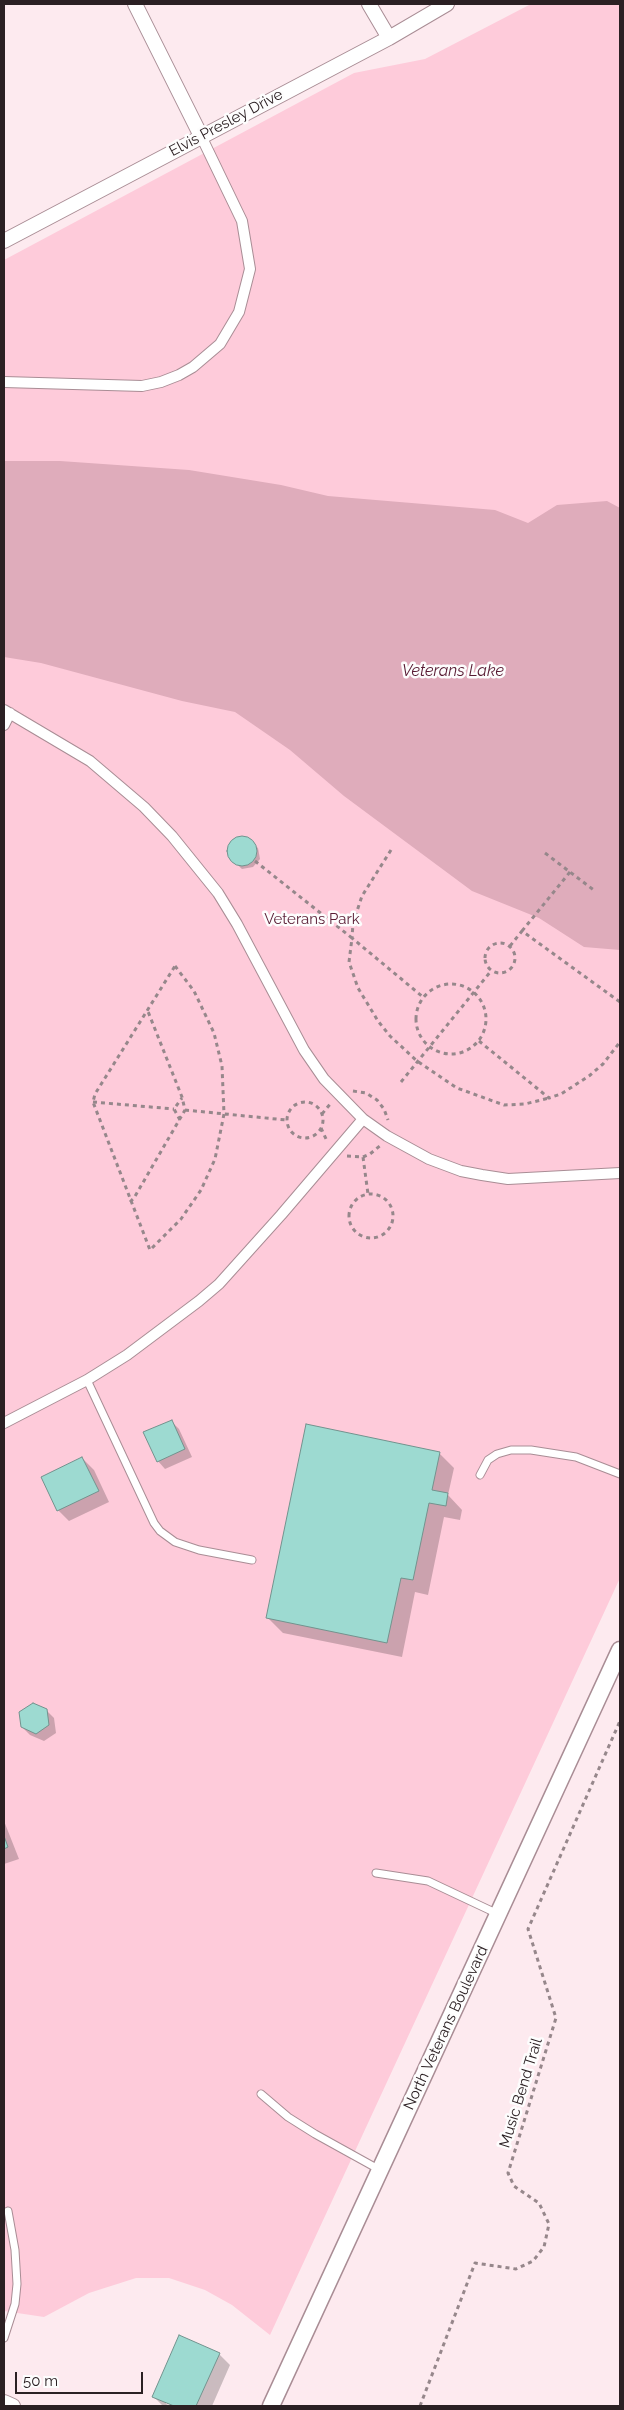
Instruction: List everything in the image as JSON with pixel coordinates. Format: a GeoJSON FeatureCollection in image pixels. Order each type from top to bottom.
{"type":"FeatureCollection","features":[{"type":"Feature","properties":{"kind":"street"},"geometry":{"type":"LineString","coordinates":[[4,382],[142,386],[160,382],[178,375],[200,361],[220,344],[240,312],[250,269],[242,221],[135,4]]}},
{"type":"Feature","properties":{"kind":"street"},"geometry":{"type":"LineString","coordinates":[[369,4],[389,38]]}},
{"type":"Feature","properties":{"kind":"street","name":"Elvis Presley Drive"},"geometry":{"type":"LineString","coordinates":[[4,241],[389,38],[447,4]]}},
{"type":"Feature","properties":{"kind":"street"},"geometry":{"type":"LineString","coordinates":[[4,725],[7,711],[90,761],[144,807],[172,836],[218,893],[253,952],[304,1050],[339,1096],[385,1140],[429,1159],[461,1170],[508,1179],[620,1173]]}},
{"type":"Feature","properties":{"kind":"street"},"geometry":{"type":"LineString","coordinates":[[4,1423],[88,1380],[165,1328],[219,1284],[281,1215],[362,1119]]}},
{"type":"Feature","properties":{"kind":"street","name":"North Veterans Boulevard"},"geometry":{"type":"LineString","coordinates":[[271,2406],[620,1650]]}},
{"type":"Feature","properties":{"kind":"street"},"geometry":{"type":"LineString","coordinates":[[4,2402],[13,2406]]}},
{"type":"Feature","properties":{"kind":"lane"},"geometry":{"type":"LineString","coordinates":[[88,1380],[154,1523],[160,1531],[175,1542],[199,1550],[252,1560]]}},
{"type":"Feature","properties":{"kind":"lane"},"geometry":{"type":"LineString","coordinates":[[480,1475],[488,1460],[497,1454],[511,1450],[531,1450],[576,1458],[620,1474]]}},
{"type":"Feature","properties":{"kind":"lane"},"geometry":{"type":"LineString","coordinates":[[376,1873],[428,1881],[498,1914]]}},
{"type":"Feature","properties":{"kind":"lane"},"geometry":{"type":"LineString","coordinates":[[261,2094],[288,2117],[380,2170]]}},
{"type":"Feature","properties":{"kind":"lane"},"geometry":{"type":"LineString","coordinates":[[4,2338],[15,2304],[17,2284],[15,2250],[8,2211]]}},
{"type":"Feature","properties":{"kind":"path"},"geometry":{"type":"LineString","coordinates":[[391,850],[362,896],[353,923],[349,962],[358,988],[384,1028],[417,1061],[457,1088],[504,1105],[524,1104],[561,1094],[589,1076],[603,1064],[620,1042]]}},
{"type":"Feature","properties":{"kind":"path"},"geometry":{"type":"LineString","coordinates":[[545,854],[595,891]]}},
{"type":"Feature","properties":{"kind":"path"},"geometry":{"type":"LineString","coordinates":[[255,862],[352,938],[423,997]]}},
{"type":"Feature","properties":{"kind":"path"},"geometry":{"type":"LineString","coordinates":[[510,946],[570,872]]}},
{"type":"Feature","properties":{"kind":"path"},"geometry":{"type":"LineString","coordinates":[[522,932],[620,1002]]}},
{"type":"Feature","properties":{"kind":"path"},"geometry":{"type":"LineString","coordinates":[[496,944],[510,946],[516,961],[510,970],[501,974],[490,970],[485,958],[488,949],[496,944]]}},
{"type":"Feature","properties":{"kind":"path"},"geometry":{"type":"LineString","coordinates":[[175,966],[194,991],[214,1033],[222,1066],[224,1114],[215,1159],[201,1190],[182,1219],[150,1250],[93,1102],[95,1094],[147,1009],[175,966]]}},
{"type":"Feature","properties":{"kind":"path"},"geometry":{"type":"LineString","coordinates":[[401,1082],[490,970]]}},
{"type":"Feature","properties":{"kind":"path"},"geometry":{"type":"LineString","coordinates":[[451,984],[463,986],[474,992],[481,1000],[486,1015],[484,1031],[479,1041],[459,1053],[447,1054],[429,1046],[420,1034],[416,1023],[419,1004],[423,997],[440,986],[451,984]]}},
{"type":"Feature","properties":{"kind":"path"},"geometry":{"type":"LineString","coordinates":[[130,1202],[185,1110],[147,1009]]}},
{"type":"Feature","properties":{"kind":"path"},"geometry":{"type":"LineString","coordinates":[[479,1041],[549,1098]]}},
{"type":"Feature","properties":{"kind":"path"},"geometry":{"type":"LineString","coordinates":[[339,1096],[348,1091],[366,1093],[384,1109],[388,1118],[385,1140],[370,1154],[363,1157],[341,1154]]}},
{"type":"Feature","properties":{"kind":"path"},"geometry":{"type":"LineString","coordinates":[[174,1109],[182,1098]]}},
{"type":"Feature","properties":{"kind":"path"},"geometry":{"type":"LineString","coordinates":[[93,1102],[174,1109]]}},
{"type":"Feature","properties":{"kind":"path"},"geometry":{"type":"LineString","coordinates":[[321,1128],[312,1137],[300,1137],[290,1130],[286,1120],[288,1112],[296,1104],[309,1102],[314,1104],[322,1114],[321,1128],[329,1144]]}},
{"type":"Feature","properties":{"kind":"path"},"geometry":{"type":"LineString","coordinates":[[174,1109],[180,1121]]}},
{"type":"Feature","properties":{"kind":"path"},"geometry":{"type":"LineString","coordinates":[[185,1110],[286,1120]]}},
{"type":"Feature","properties":{"kind":"path"},"geometry":{"type":"LineString","coordinates":[[363,1157],[368,1194]]}},
{"type":"Feature","properties":{"kind":"path"},"geometry":{"type":"LineString","coordinates":[[368,1194],[383,1196],[392,1208],[393,1223],[389,1230],[378,1238],[370,1238],[357,1233],[350,1221],[351,1207],[355,1201],[368,1194]]}},
{"type":"Feature","properties":{"kind":"path","name":"Music Bend Trail"},"geometry":{"type":"LineString","coordinates":[[420,2406],[475,2263],[516,2269],[533,2261],[544,2247],[549,2224],[539,2203],[514,2186],[508,2173],[556,2018],[528,1929],[620,1721]]}},
{"type":"Feature","properties":{"kind":"green space","name":"Veterans Park"},"geometry":{"type":"Polygon","coordinates":[[[531,4],[620,4],[620,1578],[270,2335],[232,2305],[205,2290],[169,2278],[136,2278],[89,2293],[44,2317],[4,2311],[4,260],[354,73],[425,59],[531,4]]]}},
{"type":"Feature","properties":{"kind":"water","name":"Veterans Lake"},"geometry":{"type":"Polygon","coordinates":[[[4,461],[60,461],[189,470],[281,485],[328,496],[495,510],[528,523],[557,505],[607,501],[620,508],[620,950],[584,947],[539,918],[472,891],[344,796],[290,750],[235,712],[182,701],[41,663],[4,657],[4,461]]]}},
{"type":"Feature","properties":{"kind":"building"},"geometry":{"type":"Polygon","coordinates":[[[242,836],[252,841],[257,851],[252,861],[242,866],[232,861],[227,851],[232,841],[242,836]]]}},
{"type":"Feature","properties":{"kind":"building"},"geometry":{"type":"Polygon","coordinates":[[[172,1420],[185,1449],[157,1462],[143,1432],[172,1420]]]}},
{"type":"Feature","properties":{"kind":"building"},"geometry":{"type":"Polygon","coordinates":[[[306,1424],[440,1452],[432,1490],[448,1493],[446,1506],[429,1503],[413,1580],[401,1578],[387,1643],[266,1618],[306,1424]]]}},
{"type":"Feature","properties":{"kind":"building"},"geometry":{"type":"Polygon","coordinates":[[[82,1457],[99,1491],[57,1511],[41,1477],[82,1457]]]}},
{"type":"Feature","properties":{"kind":"building"},"geometry":{"type":"Polygon","coordinates":[[[33,1703],[47,1709],[49,1725],[36,1734],[21,1727],[19,1712],[33,1703]]]}},
{"type":"Feature","properties":{"kind":"building"},"geometry":{"type":"Polygon","coordinates":[[[4,1836],[8,1847],[4,1849],[4,1836]]]}},
{"type":"Feature","properties":{"kind":"building"},"geometry":{"type":"Polygon","coordinates":[[[179,2335],[220,2353],[196,2406],[174,2406],[152,2397],[179,2335]]]}}]}
